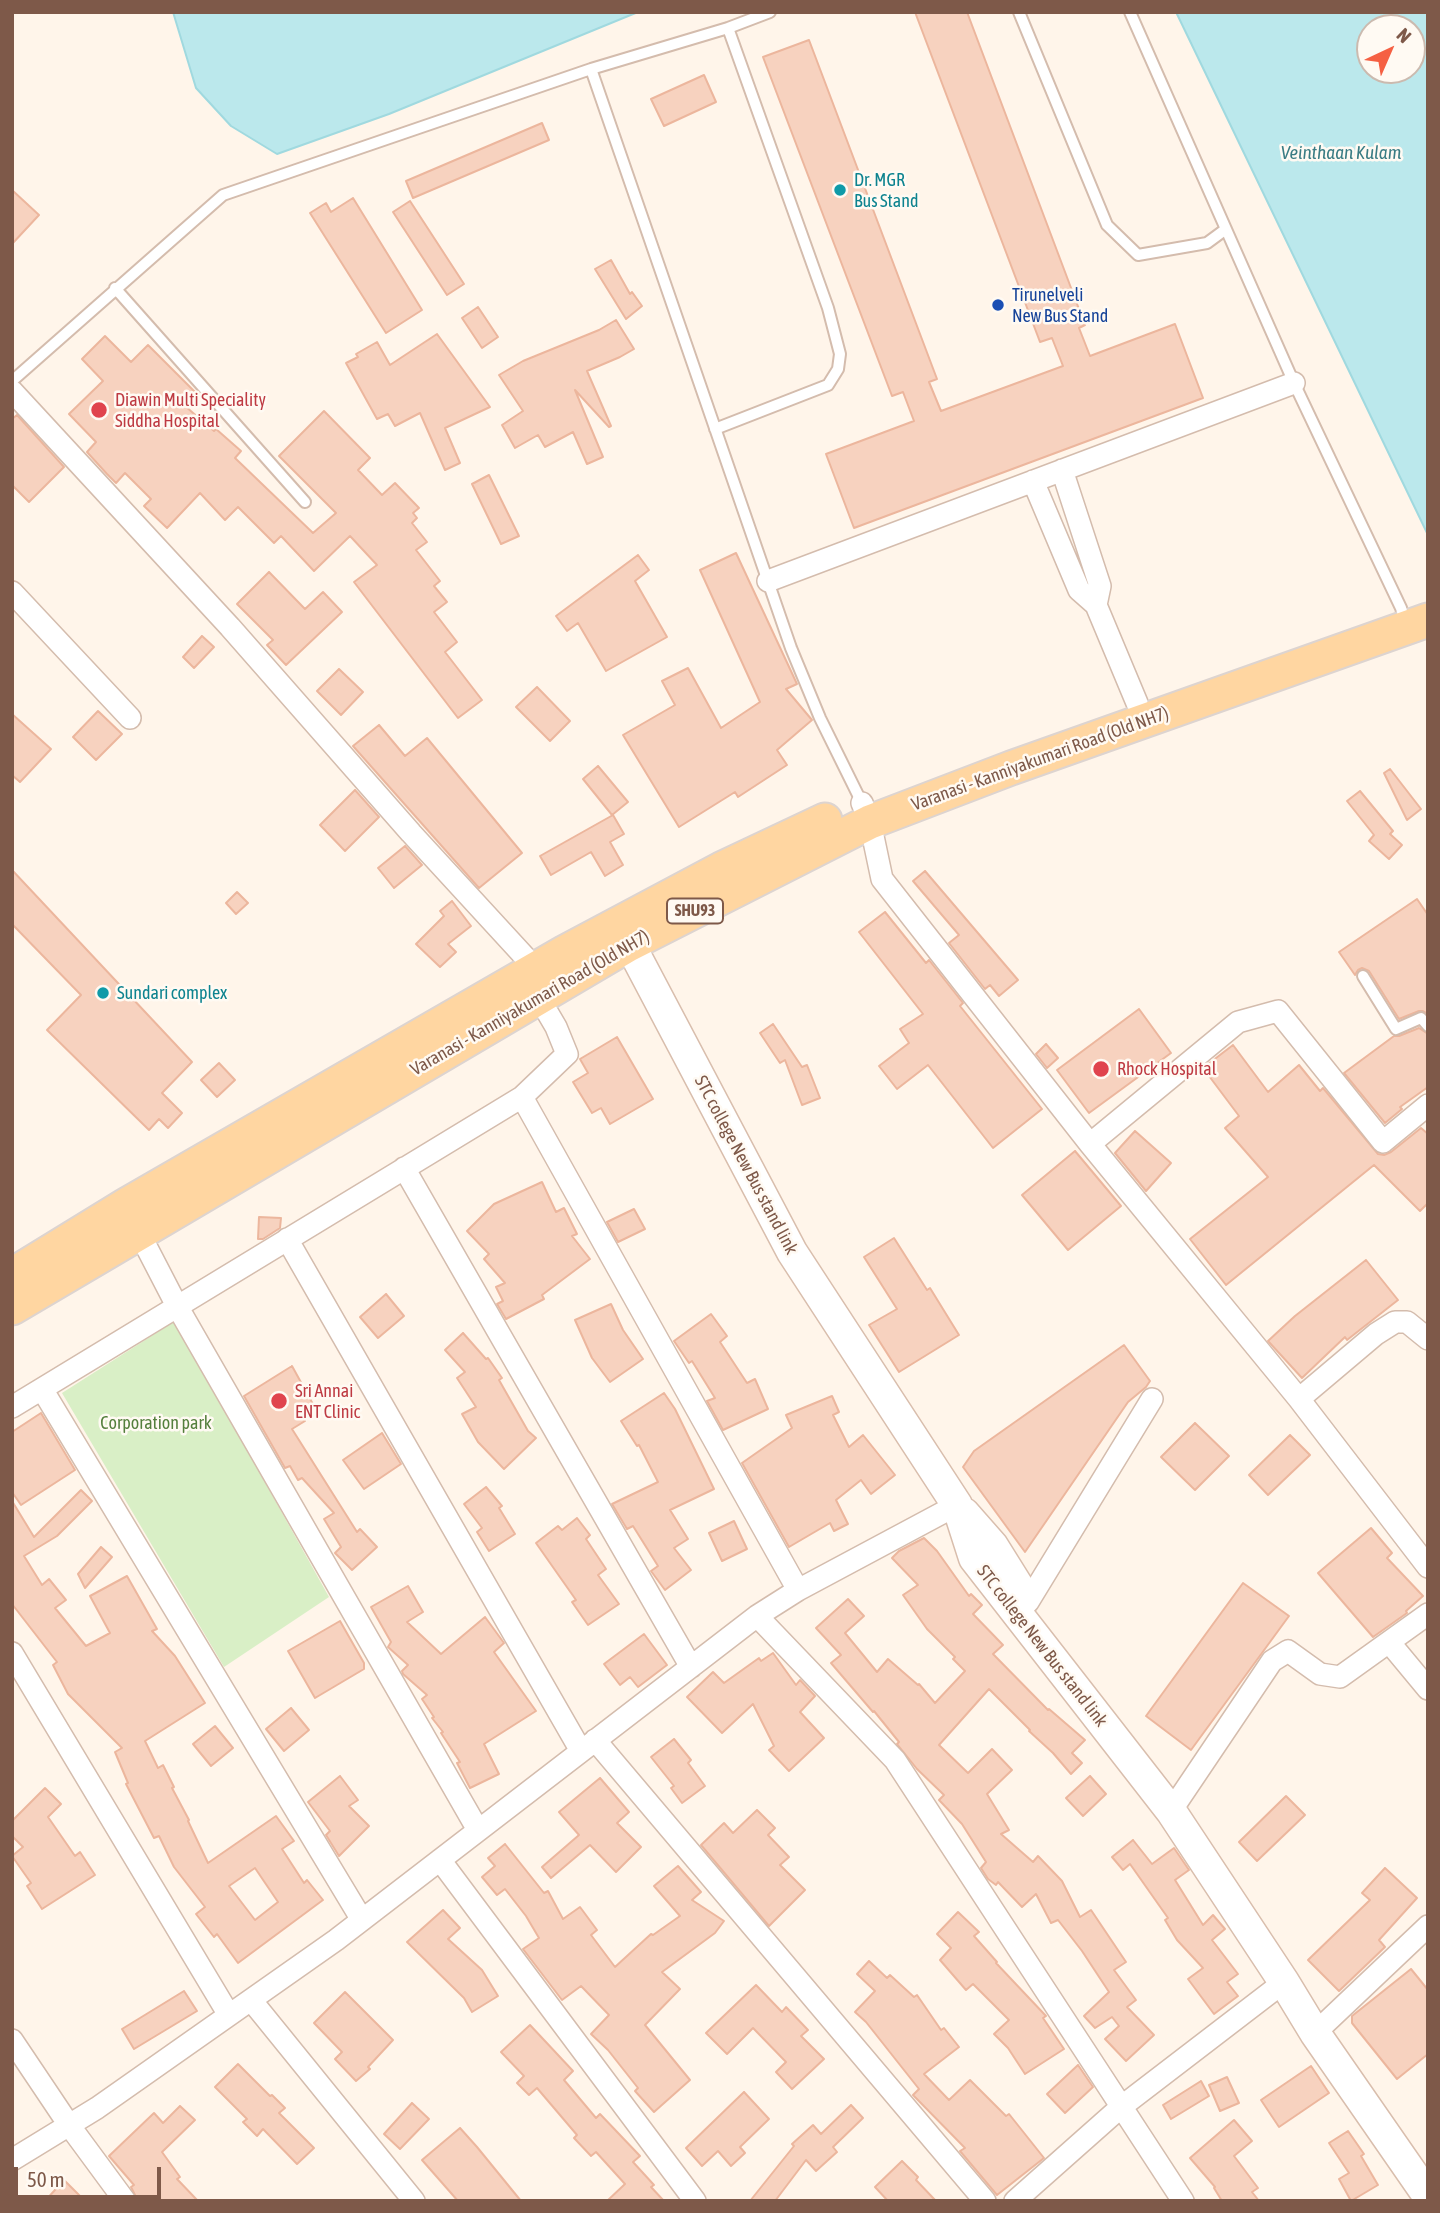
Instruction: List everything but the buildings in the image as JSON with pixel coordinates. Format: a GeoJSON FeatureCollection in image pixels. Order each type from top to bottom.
{"type":"FeatureCollection","features":[{"type":"Feature","properties":{"kind":"main road","name":"Varanasi - Kanniyakumari Road (Old NH7)"},"geometry":{"type":"LineString","coordinates":[[12,1275],[132,1219],[624,935],[721,869],[1137,703],[1416,613]]}},
{"type":"Feature","properties":{"kind":"main road","name":"Varanasi - Kanniyakumari Road (Old NH7)"},"geometry":{"type":"LineString","coordinates":[[866,813],[1037,759],[1416,613]]}},
{"type":"Feature","properties":{"kind":"main road","name":"Varanasi - Kanniyakumari Road (Old NH7)"},"geometry":{"type":"LineString","coordinates":[[12,1308],[132,1219]]}},
{"type":"Feature","properties":{"kind":"street"},"geometry":{"type":"LineString","coordinates":[[768,581],[1294,383]]}},
{"type":"Feature","properties":{"kind":"street"},"geometry":{"type":"LineString","coordinates":[[12,1407],[522,1097],[567,1054],[537,984],[411,833],[230,626],[13,392]]}},
{"type":"Feature","properties":{"kind":"street"},"geometry":{"type":"LineString","coordinates":[[1062,470],[1100,586],[1096,605]]}},
{"type":"Feature","properties":{"kind":"street"},"geometry":{"type":"LineString","coordinates":[[1033,481],[1079,590],[1096,605],[1137,703]]}},
{"type":"Feature","properties":{"kind":"street"},"geometry":{"type":"LineString","coordinates":[[12,592],[130,718]]}},
{"type":"Feature","properties":{"kind":"street"},"geometry":{"type":"LineString","coordinates":[[866,813],[882,879],[1090,1144],[1299,1399],[1428,1567]]}},
{"type":"Feature","properties":{"kind":"street","name":"STC college New Bus stand link"},"geometry":{"type":"LineString","coordinates":[[624,935],[792,1252],[957,1505],[974,1558],[1175,1805],[1283,1982],[1322,2027],[1428,2196]]}},
{"type":"Feature","properties":{"kind":"street"},"geometry":{"type":"LineString","coordinates":[[1090,1144],[1238,1022],[1278,1011],[1383,1142],[1428,1105]]}},
{"type":"Feature","properties":{"kind":"street"},"geometry":{"type":"LineString","coordinates":[[522,1097],[798,1590]]}},
{"type":"Feature","properties":{"kind":"street"},"geometry":{"type":"LineString","coordinates":[[404,1168],[691,1667]]}},
{"type":"Feature","properties":{"kind":"street"},"geometry":{"type":"LineString","coordinates":[[132,1219],[177,1306],[478,1830]]}},
{"type":"Feature","properties":{"kind":"street"},"geometry":{"type":"LineString","coordinates":[[287,1239],[588,1746],[985,2201]]}},
{"type":"Feature","properties":{"kind":"street"},"geometry":{"type":"LineString","coordinates":[[1299,1399],[1376,1334],[1395,1322],[1407,1322],[1428,1339]]}},
{"type":"Feature","properties":{"kind":"street"},"geometry":{"type":"LineString","coordinates":[[41,1389],[362,1920]]}},
{"type":"Feature","properties":{"kind":"street"},"geometry":{"type":"LineString","coordinates":[[1028,1602],[1152,1399]]}},
{"type":"Feature","properties":{"kind":"street"},"geometry":{"type":"LineString","coordinates":[[12,2160],[97,2108],[362,1920],[757,1616],[798,1590],[957,1505],[993,1546],[1028,1602],[1175,1805],[1322,2027],[1428,2166]]}},
{"type":"Feature","properties":{"kind":"street"},"geometry":{"type":"LineString","coordinates":[[1175,1805],[1272,1661],[1288,1651],[1321,1674],[1340,1677],[1428,1614]]}},
{"type":"Feature","properties":{"kind":"street"},"geometry":{"type":"LineString","coordinates":[[757,1616],[895,1760],[1183,2201]]}},
{"type":"Feature","properties":{"kind":"street"},"geometry":{"type":"LineString","coordinates":[[1390,1642],[1428,1689]]}},
{"type":"Feature","properties":{"kind":"street"},"geometry":{"type":"LineString","coordinates":[[12,1653],[229,2015]]}},
{"type":"Feature","properties":{"kind":"street"},"geometry":{"type":"LineString","coordinates":[[440,1860],[695,2201]]}},
{"type":"Feature","properties":{"kind":"street"},"geometry":{"type":"LineString","coordinates":[[1322,2027],[1428,1926]]}},
{"type":"Feature","properties":{"kind":"street"},"geometry":{"type":"LineString","coordinates":[[1015,2201],[1121,2106],[1283,1982]]}},
{"type":"Feature","properties":{"kind":"street"},"geometry":{"type":"LineString","coordinates":[[251,2000],[414,2201]]}},
{"type":"Feature","properties":{"kind":"street"},"geometry":{"type":"LineString","coordinates":[[12,2040],[69,2125],[125,2201]]}},
{"type":"Feature","properties":{"kind":"lane"},"geometry":{"type":"LineString","coordinates":[[13,392],[115,288],[223,195],[591,69],[728,28],[770,12]]}},
{"type":"Feature","properties":{"kind":"lane"},"geometry":{"type":"LineString","coordinates":[[1019,12],[1107,225],[1138,255],[1207,243],[1226,229]]}},
{"type":"Feature","properties":{"kind":"lane"},"geometry":{"type":"LineString","coordinates":[[1130,12],[1294,383],[1416,613]]}},
{"type":"Feature","properties":{"kind":"lane"},"geometry":{"type":"LineString","coordinates":[[715,429],[828,385],[838,369],[840,354],[819,284],[728,28]]}},
{"type":"Feature","properties":{"kind":"lane"},"geometry":{"type":"LineString","coordinates":[[591,69],[791,648],[820,718],[866,813]]}},
{"type":"Feature","properties":{"kind":"lane"},"geometry":{"type":"LineString","coordinates":[[115,288],[305,502]]}},
{"type":"Feature","properties":{"kind":"lane"},"geometry":{"type":"LineString","coordinates":[[1363,976],[1396,1028],[1422,1018],[1428,1026]]}},
{"type":"Feature","properties":{"kind":"green space","name":"Corporation park"},"geometry":{"type":"Polygon","coordinates":[[[175,1321],[329,1597],[224,1667],[62,1393],[175,1321]]]}},
{"type":"Feature","properties":{"kind":"water"},"geometry":{"type":"Polygon","coordinates":[[[173,12],[638,12],[389,114],[277,154],[231,126],[196,88],[173,12]]]}},
{"type":"Feature","properties":{"kind":"water","name":"Veinthaan Kulam"},"geometry":{"type":"Polygon","coordinates":[[[1176,12],[1428,12],[1428,535],[1176,12]]]}},
{"type":"Feature","properties":{"kind":"place","name":"Dr. MGR Bus Stand"},"geometry":{"type":"Point","coordinates":[840,190]}},
{"type":"Feature","properties":{"kind":"place","name":"Tirunelveli New Bus Stand"},"geometry":{"type":"Point","coordinates":[998,305]}},
{"type":"Feature","properties":{"kind":"place","name":"Diawin Multi Speciality Siddha Hospital"},"geometry":{"type":"Point","coordinates":[99,410]}},
{"type":"Feature","properties":{"kind":"place","name":"Sundari complex"},"geometry":{"type":"Point","coordinates":[103,993]}},
{"type":"Feature","properties":{"kind":"place","name":"Rhock Hospital"},"geometry":{"type":"Point","coordinates":[1101,1069]}},
{"type":"Feature","properties":{"kind":"place","name":"Sri Annai ENT Clinic"},"geometry":{"type":"Point","coordinates":[279,1401]}}]}
